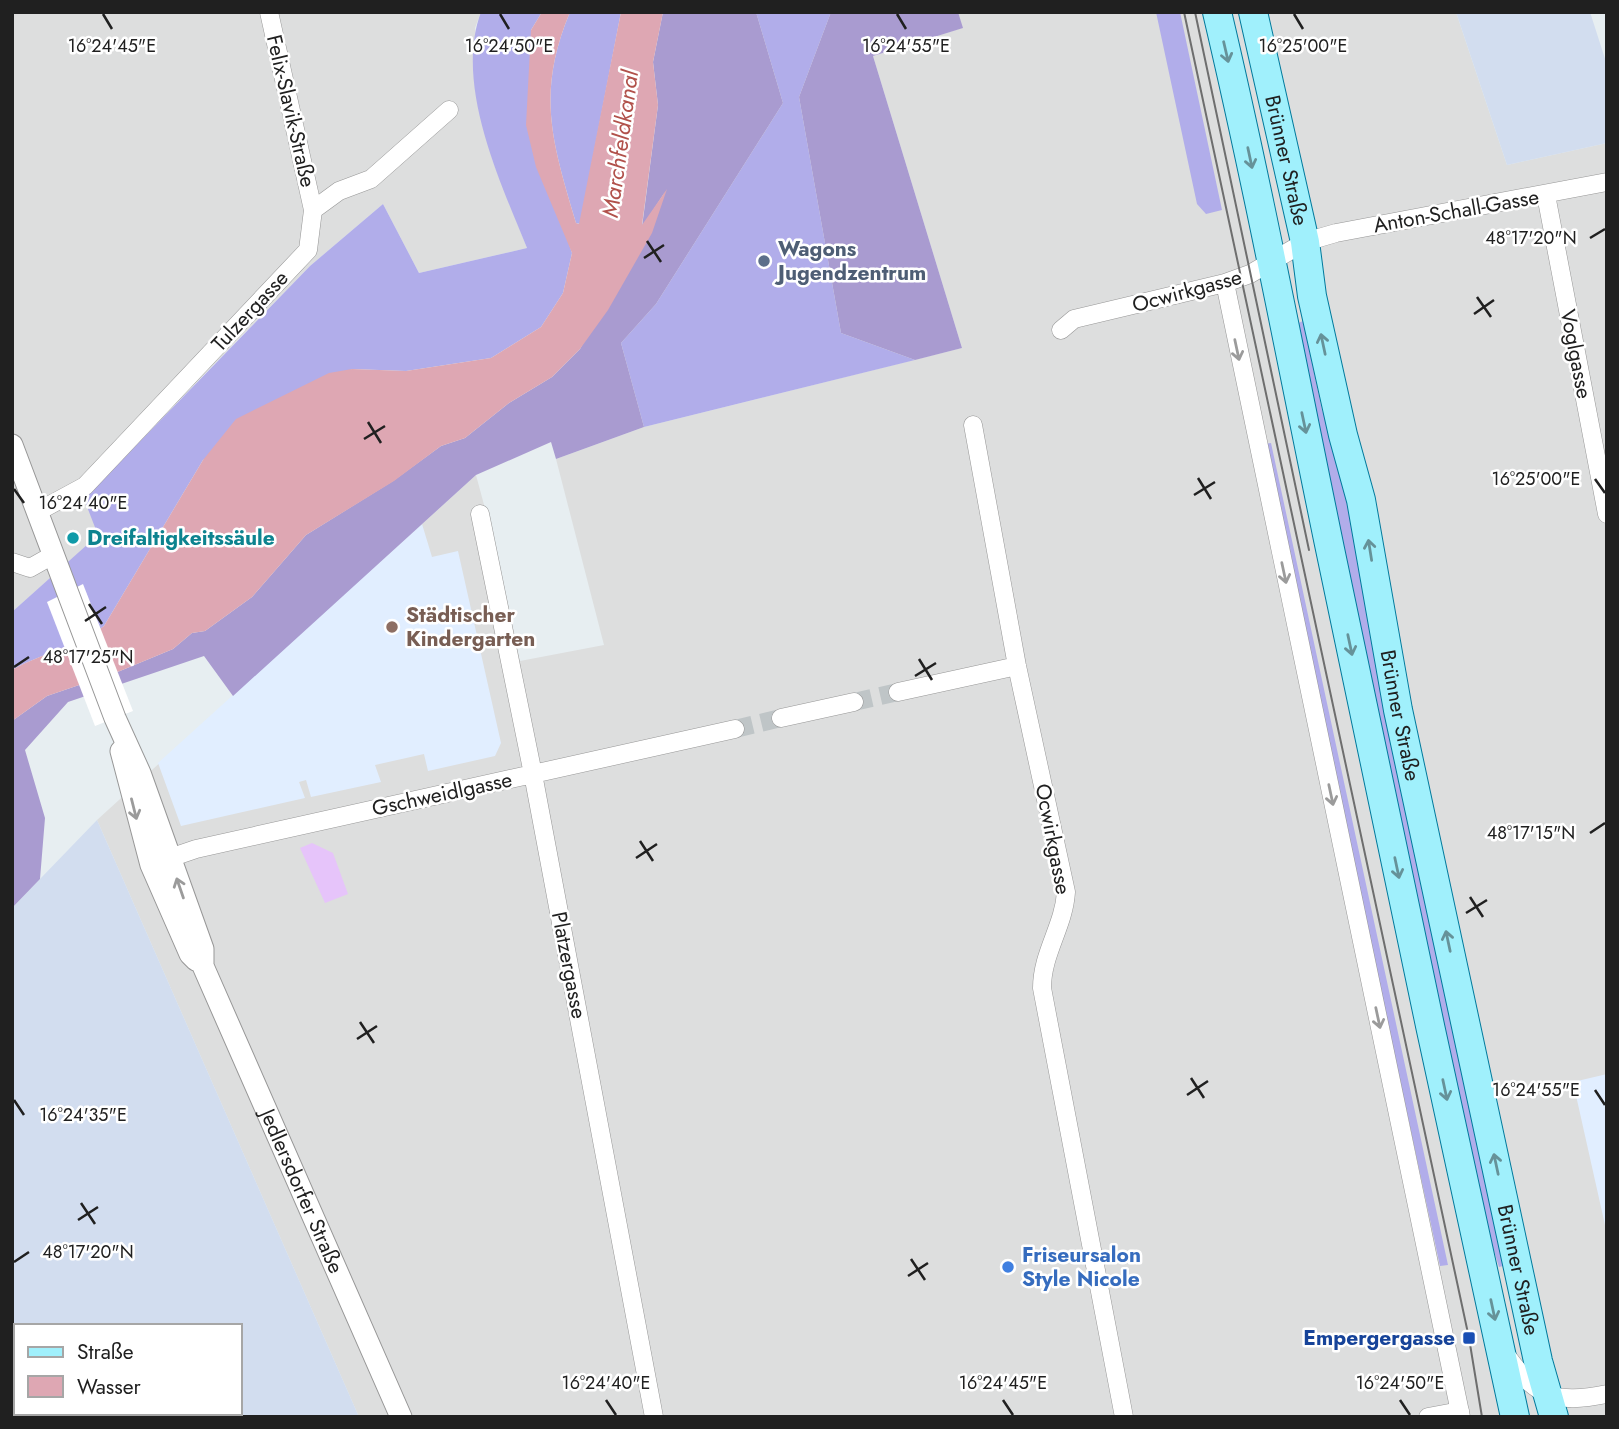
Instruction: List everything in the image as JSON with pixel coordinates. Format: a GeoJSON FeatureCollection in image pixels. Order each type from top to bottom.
{"type":"FeatureCollection","features":[{"type":"Feature","properties":{"kind":"main road","name":"Brünner Straße"},"geometry":{"type":"LineString","coordinates":[[1217,12],[1271,260],[1381,798],[1516,1417]]}},
{"type":"Feature","properties":{"kind":"main road","name":"Brünner Straße"},"geometry":{"type":"LineString","coordinates":[[1253,12],[1305,242],[1312,296],[1343,435],[1361,500],[1401,724],[1535,1349],[1552,1407]]}},
{"type":"Feature","properties":{"kind":"street","name":"Felix-Slavik-Straße"},"geometry":{"type":"LineString","coordinates":[[269,12],[313,210]]}},
{"type":"Feature","properties":{"kind":"street"},"geometry":{"type":"LineString","coordinates":[[313,210],[339,191],[371,179],[449,110]]}},
{"type":"Feature","properties":{"kind":"street","name":"Anton-Schall-Gasse"},"geometry":{"type":"LineString","coordinates":[[1271,260],[1305,242],[1336,233],[1607,182]]}},
{"type":"Feature","properties":{"kind":"street","name":"Voglgasse"},"geometry":{"type":"LineString","coordinates":[[1546,195],[1607,514]]}},
{"type":"Feature","properties":{"kind":"street","name":"Tulzergasse"},"geometry":{"type":"LineString","coordinates":[[37,512],[85,486],[308,250],[313,210]]}},
{"type":"Feature","properties":{"kind":"street","name":"Ocwirkgasse"},"geometry":{"type":"LineString","coordinates":[[1061,330],[1074,319],[1225,283],[1250,274],[1271,260]]}},
{"type":"Feature","properties":{"kind":"street"},"geometry":{"type":"LineString","coordinates":[[1225,283],[1461,1414],[1429,1417]]}},
{"type":"Feature","properties":{"kind":"street","name":"Ocwirkgasse"},"geometry":{"type":"LineString","coordinates":[[973,425],[1017,666],[1066,892],[1063,914],[1048,946],[1042,988],[1124,1417]]}},
{"type":"Feature","properties":{"kind":"street","name":"Jedlersdorfer Straße"},"geometry":{"type":"LineString","coordinates":[[12,445],[115,718],[127,779],[161,861],[190,954],[203,966],[401,1417]]}},
{"type":"Feature","properties":{"kind":"street","name":"Platzergasse"},"geometry":{"type":"LineString","coordinates":[[480,514],[533,774],[654,1417]]}},
{"type":"Feature","properties":{"kind":"street"},"geometry":{"type":"LineString","coordinates":[[12,562],[30,568],[53,555]]}},
{"type":"Feature","properties":{"kind":"street"},"geometry":{"type":"LineString","coordinates":[[898,692],[1017,666]]}},
{"type":"Feature","properties":{"kind":"street"},"geometry":{"type":"LineString","coordinates":[[781,719],[854,702]]}},
{"type":"Feature","properties":{"kind":"street","name":"Gschweidlgasse"},"geometry":{"type":"LineString","coordinates":[[161,861],[735,729]]}},
{"type":"Feature","properties":{"kind":"street"},"geometry":{"type":"LineString","coordinates":[[1502,1349],[1521,1376],[1552,1407],[1607,1394]]}},
{"type":"Feature","properties":{"kind":"shaded area"},"geometry":{"type":"Polygon","coordinates":[[[12,12],[481,12],[475,28],[492,159],[527,248],[419,273],[383,204],[310,266],[84,498],[99,535],[12,612],[12,12]]]}},
{"type":"Feature","properties":{"kind":"shaded area"},"geometry":{"type":"Polygon","coordinates":[[[481,12],[542,12],[531,30],[563,226],[572,253],[563,293],[541,327],[491,358],[406,371],[352,369],[203,460],[104,626],[82,639],[12,670],[12,612],[98,535],[84,499],[310,266],[383,204],[419,273],[527,248],[493,163],[477,101],[473,70],[474,40],[481,12]]]}},
{"type":"Feature","properties":{"kind":"shaded area"},"geometry":{"type":"Polygon","coordinates":[[[570,12],[621,12],[580,224],[576,223],[560,167],[551,118],[553,68],[570,12]]]}},
{"type":"Feature","properties":{"kind":"shaded area"},"geometry":{"type":"Polygon","coordinates":[[[663,12],[756,12],[783,103],[656,304],[621,343],[644,427],[556,459],[551,442],[476,475],[233,696],[204,656],[68,702],[25,750],[45,818],[40,879],[12,908],[12,721],[47,696],[120,671],[173,649],[192,633],[205,631],[252,597],[306,535],[393,481],[441,446],[465,438],[509,403],[552,377],[580,349],[665,192],[642,227],[658,105],[653,62],[663,12]]]}},
{"type":"Feature","properties":{"kind":"shaded area"},"geometry":{"type":"Polygon","coordinates":[[[756,12],[831,12],[799,97],[841,333],[915,360],[644,427],[621,343],[656,304],[783,103],[756,12]]]}},
{"type":"Feature","properties":{"kind":"shaded area"},"geometry":{"type":"Polygon","coordinates":[[[831,12],[958,12],[963,28],[873,56],[962,348],[915,360],[841,333],[799,97],[831,12]]]}},
{"type":"Feature","properties":{"kind":"shaded area"},"geometry":{"type":"Polygon","coordinates":[[[958,12],[1456,12],[1507,165],[1607,143],[1607,1417],[359,1417],[97,820],[476,475],[497,553],[520,661],[604,645],[556,459],[644,427],[962,348],[873,56],[962,28],[958,12]]]}},
{"type":"Feature","properties":{"kind":"shaded area"},"geometry":{"type":"Polygon","coordinates":[[[1156,12],[1180,12],[1222,210],[1206,214],[1197,204],[1156,12]]]}},
{"type":"Feature","properties":{"kind":"shaded area"},"geometry":{"type":"Polygon","coordinates":[[[1456,12],[1590,12],[1607,65],[1607,143],[1507,165],[1456,12]]]}},
{"type":"Feature","properties":{"kind":"shaded area"},"geometry":{"type":"Polygon","coordinates":[[[1303,321],[1322,410],[1337,454],[1507,1265],[1499,1267],[1487,1229],[1294,325],[1303,321]]]}},
{"type":"Feature","properties":{"kind":"shaded area"},"geometry":{"type":"Polygon","coordinates":[[[1271,443],[1448,1265],[1440,1266],[1263,444],[1271,443]]]}},
{"type":"Feature","properties":{"kind":"shaded area","name":"Städtischer Kindergarten"},"geometry":{"type":"Polygon","coordinates":[[[422,524],[432,557],[458,551],[501,743],[495,756],[428,771],[424,754],[375,765],[381,782],[311,797],[306,780],[299,782],[305,798],[181,826],[158,763],[422,524]]]}},
{"type":"Feature","properties":{"kind":"shaded area"},"geometry":{"type":"Polygon","coordinates":[[[97,820],[359,1417],[12,1417],[12,908],[97,820]]]}},
{"type":"Feature","properties":{"kind":"shaded area"},"geometry":{"type":"Polygon","coordinates":[[[312,843],[333,853],[348,894],[325,903],[300,848],[312,843]]]}},
{"type":"Feature","properties":{"kind":"shaded area"},"geometry":{"type":"Polygon","coordinates":[[[1607,1074],[1607,1234],[1573,1082],[1607,1074]]]}},
{"type":"Feature","properties":{"kind":"water","name":"Marchfeldkanal"},"geometry":{"type":"Polygon","coordinates":[[[542,12],[570,12],[553,68],[551,118],[560,167],[576,223],[579,224],[621,12],[663,12],[653,62],[658,105],[642,225],[667,189],[652,233],[608,310],[580,349],[552,377],[509,403],[465,438],[441,446],[394,481],[306,535],[252,597],[205,631],[192,633],[173,649],[120,671],[47,696],[12,721],[12,670],[82,639],[104,626],[203,460],[236,419],[329,373],[352,369],[406,371],[491,358],[541,327],[563,293],[572,253],[536,167],[526,125],[531,30],[542,12]]]}},
{"type":"Feature","properties":{"kind":"pier"},"geometry":{"type":"Polygon","coordinates":[[[83,584],[133,711],[95,726],[47,602],[83,584]]]}},
{"type":"Feature","properties":{"kind":"tunnel"},"geometry":{"type":"LineString","coordinates":[[854,702],[898,692]]}},
{"type":"Feature","properties":{"kind":"tunnel"},"geometry":{"type":"LineString","coordinates":[[735,729],[781,718]]}},
{"type":"Feature","properties":{"kind":"tram line"},"geometry":{"type":"LineString","coordinates":[[1184,12],[1469,1338],[1482,1417]]}},
{"type":"Feature","properties":{"kind":"tram line"},"geometry":{"type":"LineString","coordinates":[[1195,12],[1309,550]]}},
{"type":"Feature","properties":{"kind":"place","name":"Wagons Jugendzentrum"},"geometry":{"type":"Point","coordinates":[764,261]}},
{"type":"Feature","properties":{"kind":"place","name":"Dreifaltigkeitssäule"},"geometry":{"type":"Point","coordinates":[73,538]}},
{"type":"Feature","properties":{"kind":"place","name":"Städtischer Kindergarten"},"geometry":{"type":"Point","coordinates":[392,627]}},
{"type":"Feature","properties":{"kind":"place","name":"Friseursalon Style Nicole"},"geometry":{"type":"Point","coordinates":[1008,1267]}},
{"type":"Feature","properties":{"kind":"place","name":"Empergergasse"},"geometry":{"type":"Point","coordinates":[1469,1338]}}]}
